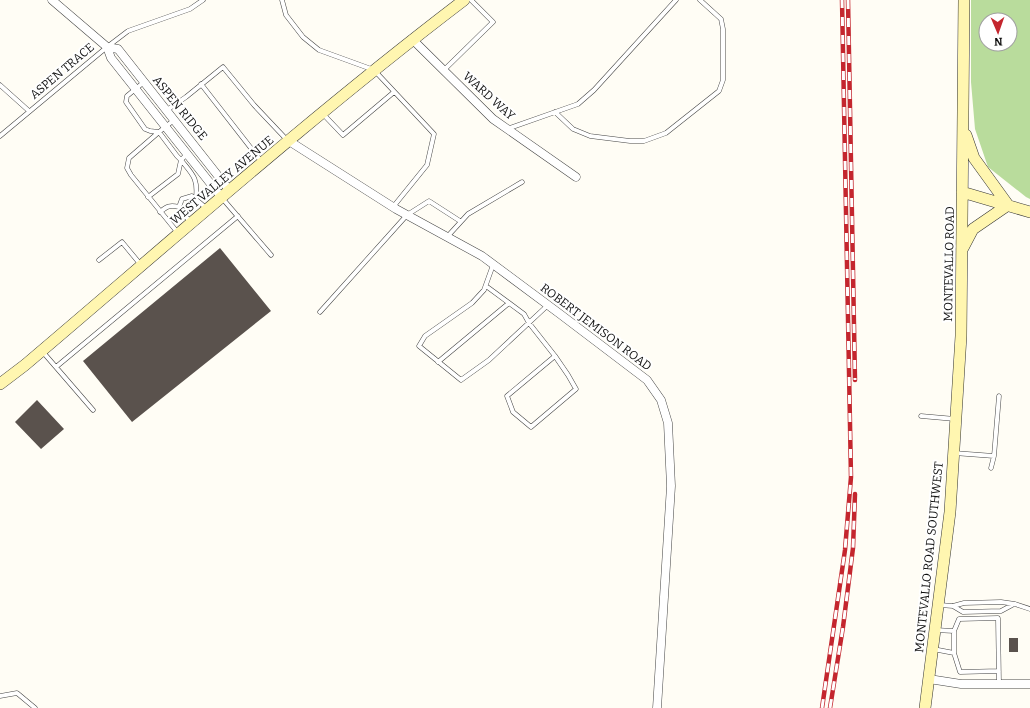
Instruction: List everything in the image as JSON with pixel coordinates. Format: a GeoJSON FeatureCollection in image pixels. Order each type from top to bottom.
{"type":"FeatureCollection","features":[{"type":"Feature","properties":{"kind":"main road","name":"WEST VALLEY AVENUE"},"geometry":{"type":"LineString","coordinates":[[0,384],[42,351],[288,141],[412,39],[464,0]]}},
{"type":"Feature","properties":{"kind":"main road"},"geometry":{"type":"LineString","coordinates":[[964,0],[964,130],[962,192],[1030,212]]}},
{"type":"Feature","properties":{"kind":"main road"},"geometry":{"type":"LineString","coordinates":[[964,130],[974,158],[1008,205]]}},
{"type":"Feature","properties":{"kind":"main road","name":"MONTEVALLO ROAD"},"geometry":{"type":"LineString","coordinates":[[961,336],[962,192]]}},
{"type":"Feature","properties":{"kind":"main road"},"geometry":{"type":"LineString","coordinates":[[962,250],[973,229],[1008,205]]}},
{"type":"Feature","properties":{"kind":"main road","name":"MONTEVALLO ROAD SOUTHWEST"},"geometry":{"type":"LineString","coordinates":[[925,708],[950,512],[961,336]]}},
{"type":"Feature","properties":{"kind":"street","name":"ASPEN RIDGE"},"geometry":{"type":"LineString","coordinates":[[52,0],[107,46],[118,49],[174,120],[226,194]]}},
{"type":"Feature","properties":{"kind":"street","name":"WARD WAY"},"geometry":{"type":"LineString","coordinates":[[412,39],[493,119],[576,177]]}},
{"type":"Feature","properties":{"kind":"street","name":"ASPEN RIDGE"},"geometry":{"type":"LineString","coordinates":[[107,46],[111,58],[166,127],[184,157],[226,194]]}},
{"type":"Feature","properties":{"kind":"street"},"geometry":{"type":"LineString","coordinates":[[124,74],[132,68]]}},
{"type":"Feature","properties":{"kind":"street"},"geometry":{"type":"LineString","coordinates":[[158,117],[166,110]]}},
{"type":"Feature","properties":{"kind":"street","name":"ROBERT JEMISON ROAD"},"geometry":{"type":"LineString","coordinates":[[288,141],[393,207],[482,256],[548,304],[647,380],[661,400],[668,423],[671,486],[658,708]]}},
{"type":"Feature","properties":{"kind":"street"},"geometry":{"type":"LineString","coordinates":[[929,679],[967,684],[1030,684]]}},
{"type":"Feature","properties":{"kind":"lane","name":"ASPEN TRACE"},"geometry":{"type":"LineString","coordinates":[[0,136],[107,46],[128,31],[190,10],[203,0]]}},
{"type":"Feature","properties":{"kind":"lane"},"geometry":{"type":"LineString","coordinates":[[282,0],[286,15],[303,37],[319,50],[374,70],[434,134],[427,165],[393,207]]}},
{"type":"Feature","properties":{"kind":"lane"},"geometry":{"type":"LineString","coordinates":[[444,70],[493,22],[470,0]]}},
{"type":"Feature","properties":{"kind":"lane"},"geometry":{"type":"LineString","coordinates":[[507,129],[578,104],[594,90],[676,0]]}},
{"type":"Feature","properties":{"kind":"lane"},"geometry":{"type":"LineString","coordinates":[[555,112],[574,129],[590,136],[630,141],[644,141],[666,133],[719,91],[723,80],[723,29],[721,19],[700,0]]}},
{"type":"Feature","properties":{"kind":"lane"},"geometry":{"type":"LineString","coordinates":[[166,110],[186,97],[223,66],[254,106],[288,141]]}},
{"type":"Feature","properties":{"kind":"lane"},"geometry":{"type":"LineString","coordinates":[[144,82],[127,96],[126,102],[145,129],[159,132],[177,156],[184,157]]}},
{"type":"Feature","properties":{"kind":"lane"},"geometry":{"type":"LineString","coordinates":[[201,84],[262,163]]}},
{"type":"Feature","properties":{"kind":"lane"},"geometry":{"type":"LineString","coordinates":[[0,85],[30,111]]}},
{"type":"Feature","properties":{"kind":"lane"},"geometry":{"type":"LineString","coordinates":[[323,113],[343,135],[394,92]]}},
{"type":"Feature","properties":{"kind":"lane"},"geometry":{"type":"LineString","coordinates":[[174,120],[129,158],[127,168],[156,207],[179,234]]}},
{"type":"Feature","properties":{"kind":"lane"},"geometry":{"type":"LineString","coordinates":[[148,196],[178,174],[184,157]]}},
{"type":"Feature","properties":{"kind":"lane"},"geometry":{"type":"LineString","coordinates":[[184,157],[195,178],[197,187],[196,198]]}},
{"type":"Feature","properties":{"kind":"lane"},"geometry":{"type":"LineString","coordinates":[[447,237],[468,214],[522,182]]}},
{"type":"Feature","properties":{"kind":"lane"},"geometry":{"type":"LineString","coordinates":[[226,194],[238,216],[271,255]]}},
{"type":"Feature","properties":{"kind":"lane"},"geometry":{"type":"LineString","coordinates":[[192,223],[182,213],[179,207],[182,199],[192,196],[196,198],[207,210]]}},
{"type":"Feature","properties":{"kind":"lane"},"geometry":{"type":"LineString","coordinates":[[320,312],[407,215],[429,201],[460,222]]}},
{"type":"Feature","properties":{"kind":"lane"},"geometry":{"type":"LineString","coordinates":[[160,212],[167,206],[179,207]]}},
{"type":"Feature","properties":{"kind":"lane"},"geometry":{"type":"LineString","coordinates":[[56,367],[238,216]]}},
{"type":"Feature","properties":{"kind":"lane"},"geometry":{"type":"LineString","coordinates":[[99,260],[122,242],[142,265]]}},
{"type":"Feature","properties":{"kind":"lane"},"geometry":{"type":"LineString","coordinates":[[493,265],[484,290],[472,303],[425,336],[419,346],[461,380],[489,360],[548,304]]}},
{"type":"Feature","properties":{"kind":"lane"},"geometry":{"type":"LineString","coordinates":[[486,286],[524,314],[529,323],[555,356],[576,389],[531,427],[513,412],[506,396],[555,356]]}},
{"type":"Feature","properties":{"kind":"lane"},"geometry":{"type":"LineString","coordinates":[[438,362],[509,303]]}},
{"type":"Feature","properties":{"kind":"lane"},"geometry":{"type":"LineString","coordinates":[[42,351],[94,410]]}},
{"type":"Feature","properties":{"kind":"lane"},"geometry":{"type":"LineString","coordinates":[[991,468],[994,456],[999,396]]}},
{"type":"Feature","properties":{"kind":"lane"},"geometry":{"type":"LineString","coordinates":[[921,416],[956,419]]}},
{"type":"Feature","properties":{"kind":"lane"},"geometry":{"type":"LineString","coordinates":[[954,453],[994,456]]}},
{"type":"Feature","properties":{"kind":"lane"},"geometry":{"type":"LineString","coordinates":[[938,605],[953,606],[964,603],[1001,602],[1015,604],[1030,609]]}},
{"type":"Feature","properties":{"kind":"lane"},"geometry":{"type":"LineString","coordinates":[[953,606],[963,612],[1001,611],[1015,604]]}},
{"type":"Feature","properties":{"kind":"lane"},"geometry":{"type":"LineString","coordinates":[[999,671],[960,672],[954,653],[954,631],[959,619],[998,618],[999,671],[999,684]]}},
{"type":"Feature","properties":{"kind":"lane"},"geometry":{"type":"LineString","coordinates":[[935,630],[954,631]]}},
{"type":"Feature","properties":{"kind":"lane"},"geometry":{"type":"LineString","coordinates":[[933,649],[954,653]]}},
{"type":"Feature","properties":{"kind":"lane"},"geometry":{"type":"LineString","coordinates":[[966,672],[967,684]]}},
{"type":"Feature","properties":{"kind":"lane"},"geometry":{"type":"LineString","coordinates":[[0,696],[17,693],[35,708]]}},
{"type":"Feature","properties":{"kind":"green space"},"geometry":{"type":"Polygon","coordinates":[[[971,0],[1030,0],[1030,199],[988,167],[975,129],[971,82],[971,0]]]}},
{"type":"Feature","properties":{"kind":"building"},"geometry":{"type":"Polygon","coordinates":[[[220,248],[271,311],[132,422],[83,361],[220,248]]]}},
{"type":"Feature","properties":{"kind":"building"},"geometry":{"type":"Polygon","coordinates":[[[37,400],[64,429],[41,449],[15,422],[37,400]]]}},
{"type":"Feature","properties":{"kind":"building"},"geometry":{"type":"Polygon","coordinates":[[[1009,638],[1018,638],[1018,652],[1009,652],[1009,638]]]}},
{"type":"Feature","properties":{"kind":"railway"},"geometry":{"type":"LineString","coordinates":[[822,708],[845,550],[851,477],[842,0]]}},
{"type":"Feature","properties":{"kind":"railway"},"geometry":{"type":"LineString","coordinates":[[848,0],[855,380]]}},
{"type":"Feature","properties":{"kind":"railway"},"geometry":{"type":"LineString","coordinates":[[830,708],[843,627],[853,548],[855,494]]}}]}
